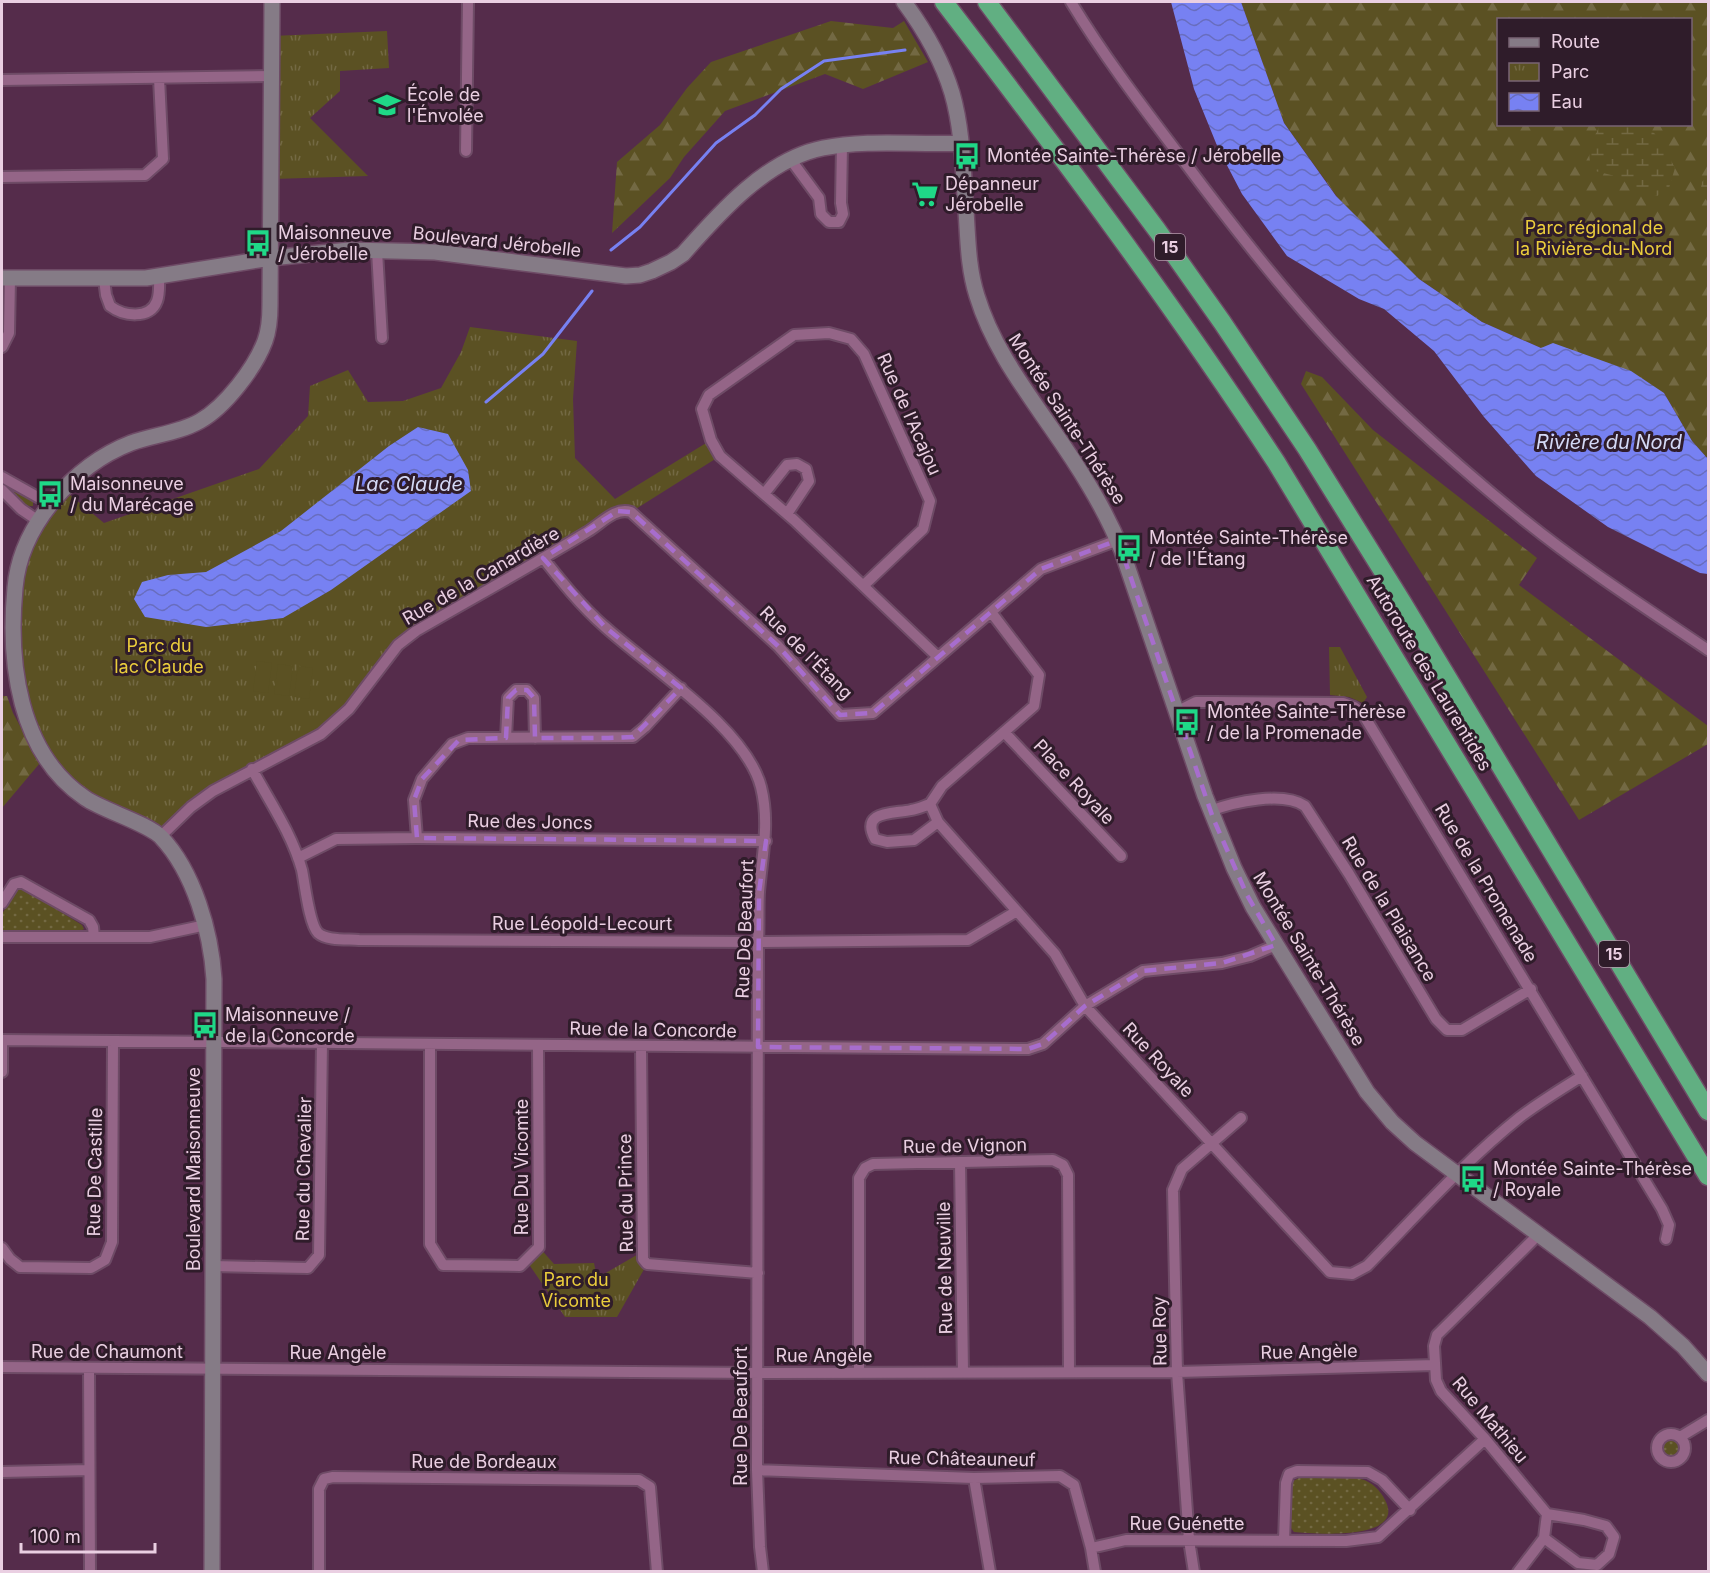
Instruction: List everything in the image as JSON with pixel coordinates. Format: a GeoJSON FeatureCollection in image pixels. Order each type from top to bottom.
{"type":"FeatureCollection","features":[{"type":"Feature","properties":{"kind":"highway","name":"Autoroute des Laurentides"},"geometry":{"type":"LineString","coordinates":[[944,2],[1139,261],[1276,462],[1708,1176]]}},
{"type":"Feature","properties":{"kind":"highway","name":"Autoroute des Laurentides"},"geometry":{"type":"LineString","coordinates":[[987,2],[1158,230],[1307,449],[1402,602],[1708,1111]]}},
{"type":"Feature","properties":{"kind":"street","name":"Boulevard Maisonneuve"},"geometry":{"type":"LineString","coordinates":[[212,1572],[214,1042],[213,962],[206,925],[181,867],[160,837],[99,806],[71,787],[48,760],[25,712],[17,684],[13,655],[15,588],[20,560],[29,539],[52,505],[78,475],[105,455],[140,440],[189,427],[209,416],[224,402],[256,360],[265,341],[270,318],[272,2]]}},
{"type":"Feature","properties":{"kind":"street"},"geometry":{"type":"LineString","coordinates":[[466,151],[468,2]]}},
{"type":"Feature","properties":{"kind":"street","name":"Montée Sainte-Thérèse"},"geometry":{"type":"LineString","coordinates":[[904,2],[931,44],[950,86],[956,109],[961,143],[969,260],[974,288],[984,318],[1006,362],[1093,490],[1118,540],[1210,811],[1250,902],[1373,1100],[1407,1136],[1456,1175],[1650,1317],[1683,1346],[1708,1374]]}},
{"type":"Feature","properties":{"kind":"street"},"geometry":{"type":"LineString","coordinates":[[1071,2],[1132,92],[1241,237],[1315,324],[1359,371],[1422,432],[1524,520],[1569,554],[1708,650]]}},
{"type":"Feature","properties":{"kind":"street"},"geometry":{"type":"LineString","coordinates":[[2,80],[273,76]]}},
{"type":"Feature","properties":{"kind":"street"},"geometry":{"type":"LineString","coordinates":[[2,177],[145,175],[163,159],[159,78]]}},
{"type":"Feature","properties":{"kind":"street","name":"Boulevard Jérobelle"},"geometry":{"type":"LineString","coordinates":[[2,346],[9,333],[6,278],[146,278],[271,258],[349,250],[435,252],[591,273],[640,275],[671,262],[683,254],[743,191],[760,177],[792,160],[822,148],[842,145],[961,143]]}},
{"type":"Feature","properties":{"kind":"street"},"geometry":{"type":"LineString","coordinates":[[792,160],[819,198],[821,214],[829,222],[839,222],[843,214],[841,203],[842,145]]}},
{"type":"Feature","properties":{"kind":"street"},"geometry":{"type":"LineString","coordinates":[[377,251],[382,338]]}},
{"type":"Feature","properties":{"kind":"street"},"geometry":{"type":"LineString","coordinates":[[104,279],[110,306],[129,315],[142,314],[153,308],[158,297],[159,276]]}},
{"type":"Feature","properties":{"kind":"street","name":"Rue de l'Acajou"},"geometry":{"type":"LineString","coordinates":[[864,585],[923,529],[930,501],[864,354],[851,339],[828,333],[794,335],[710,395],[702,409],[711,440],[720,456],[787,514],[938,657]]}},
{"type":"Feature","properties":{"kind":"street"},"geometry":{"type":"LineString","coordinates":[[764,494],[787,465],[797,464],[806,469],[809,482],[787,514]]}},
{"type":"Feature","properties":{"kind":"street"},"geometry":{"type":"LineString","coordinates":[[2,477],[52,505]]}},
{"type":"Feature","properties":{"kind":"street"},"geometry":{"type":"LineString","coordinates":[[2,490],[21,509],[40,522]]}},
{"type":"Feature","properties":{"kind":"street","name":"Rue de la Canardière"},"geometry":{"type":"LineString","coordinates":[[160,837],[191,807],[213,791],[321,734],[349,709],[398,645],[416,631],[599,525],[618,511],[631,512]]}},
{"type":"Feature","properties":{"kind":"street","name":"Rue de l'Étang"},"geometry":{"type":"LineString","coordinates":[[631,512],[778,646],[840,714],[873,713],[1041,569],[1118,540]]}},
{"type":"Feature","properties":{"kind":"street","name":"Rue De Beaufort"},"geometry":{"type":"LineString","coordinates":[[543,558],[584,607],[606,628],[681,688],[721,727],[752,766],[761,786],[765,810],[766,841],[759,891],[758,942],[757,1470],[763,1572]]}},
{"type":"Feature","properties":{"kind":"street"},"geometry":{"type":"LineString","coordinates":[[938,822],[914,840],[887,842],[875,839],[871,830],[872,823],[879,815],[930,804],[942,786],[1034,706],[1039,675],[992,612]]}},
{"type":"Feature","properties":{"kind":"street"},"geometry":{"type":"LineString","coordinates":[[417,837],[414,800],[422,779],[452,744],[468,738],[633,737],[681,688]]}},
{"type":"Feature","properties":{"kind":"street"},"geometry":{"type":"LineString","coordinates":[[506,738],[507,698],[516,690],[526,690],[534,698],[535,738]]}},
{"type":"Feature","properties":{"kind":"street","name":"Rue de la Promenade"},"geometry":{"type":"LineString","coordinates":[[1176,712],[1193,703],[1209,702],[1343,703],[1360,711],[1368,720],[1531,988],[1666,1216],[1669,1225],[1666,1239]]}},
{"type":"Feature","properties":{"kind":"street","name":"Place Royale"},"geometry":{"type":"LineString","coordinates":[[1004,732],[1121,856]]}},
{"type":"Feature","properties":{"kind":"street","name":"Rue Léopold-Lecourt"},"geometry":{"type":"LineString","coordinates":[[252,770],[292,842],[298,858],[313,924],[320,934],[331,938],[758,942],[968,940],[1017,911]]}},
{"type":"Feature","properties":{"kind":"street","name":"Rue de la Plaisance"},"geometry":{"type":"LineString","coordinates":[[1210,811],[1230,804],[1268,800],[1295,801],[1305,806],[1349,874],[1436,1019],[1447,1029],[1462,1030],[1531,988]]}},
{"type":"Feature","properties":{"kind":"street","name":"Rue Royale"},"geometry":{"type":"LineString","coordinates":[[930,804],[938,822],[1054,954],[1085,1006],[1330,1272],[1352,1274],[1367,1266],[1456,1175],[1522,1116],[1582,1076]]}},
{"type":"Feature","properties":{"kind":"street","name":"Rue des Joncs"},"geometry":{"type":"LineString","coordinates":[[298,858],[336,839],[417,837],[766,841]]}},
{"type":"Feature","properties":{"kind":"street"},"geometry":{"type":"LineString","coordinates":[[2,903],[14,884],[21,882],[89,920],[93,927],[94,937]]}},
{"type":"Feature","properties":{"kind":"street"},"geometry":{"type":"LineString","coordinates":[[2,937],[156,937],[206,925]]}},
{"type":"Feature","properties":{"kind":"street","name":"Rue de la Concorde"},"geometry":{"type":"LineString","coordinates":[[2,1040],[1028,1049],[1043,1044],[1085,1006],[1143,971],[1222,963],[1250,956],[1276,945]]}},
{"type":"Feature","properties":{"kind":"street"},"geometry":{"type":"LineString","coordinates":[[2,1040],[2,1072]]}},
{"type":"Feature","properties":{"kind":"street","name":"Rue De Castille"},"geometry":{"type":"LineString","coordinates":[[2,1248],[20,1267],[91,1268],[105,1260],[112,1242],[113,1041]]}},
{"type":"Feature","properties":{"kind":"street","name":"Rue du Chevalier"},"geometry":{"type":"LineString","coordinates":[[212,1266],[308,1268],[319,1255],[322,1042]]}},
{"type":"Feature","properties":{"kind":"street","name":"Rue Du Vicomte"},"geometry":{"type":"LineString","coordinates":[[430,1044],[429,1244],[443,1265],[509,1266],[520,1266],[539,1247],[538,1045]]}},
{"type":"Feature","properties":{"kind":"street","name":"Rue du Prince"},"geometry":{"type":"LineString","coordinates":[[640,1046],[643,1259],[647,1264],[758,1273]]}},
{"type":"Feature","properties":{"kind":"street","name":"Rue Roy"},"geometry":{"type":"LineString","coordinates":[[1194,1572],[1189,1540],[1177,1372],[1173,1190],[1182,1169],[1241,1118]]}},
{"type":"Feature","properties":{"kind":"street","name":"Rue de Vignon"},"geometry":{"type":"LineString","coordinates":[[859,1372],[859,1178],[865,1168],[873,1164],[1053,1160],[1063,1165],[1068,1175],[1070,1372]]}},
{"type":"Feature","properties":{"kind":"street","name":"Rue de Neuville"},"geometry":{"type":"LineString","coordinates":[[960,1162],[963,1372]]}},
{"type":"Feature","properties":{"kind":"street","name":"Rue Mathieu"},"geometry":{"type":"LineString","coordinates":[[1538,1235],[1437,1335],[1434,1346],[1436,1380],[1441,1391],[1485,1439],[1547,1514]]}},
{"type":"Feature","properties":{"kind":"street","name":"Rue Angèle"},"geometry":{"type":"LineString","coordinates":[[213,1369],[758,1373],[1177,1372],[1435,1365]]}},
{"type":"Feature","properties":{"kind":"street","name":"Rue de Chaumont"},"geometry":{"type":"LineString","coordinates":[[2,1367],[213,1369]]}},
{"type":"Feature","properties":{"kind":"street"},"geometry":{"type":"LineString","coordinates":[[89,1368],[90,1572]]}},
{"type":"Feature","properties":{"kind":"street"},"geometry":{"type":"LineString","coordinates":[[1680,1437],[1708,1420]]}},
{"type":"Feature","properties":{"kind":"street","name":"Rue Guénette"},"geometry":{"type":"LineString","coordinates":[[1091,1548],[1126,1540],[1346,1541],[1378,1537],[1485,1439]]}},
{"type":"Feature","properties":{"kind":"street"},"geometry":{"type":"LineString","coordinates":[[2,1472],[89,1470]]}},
{"type":"Feature","properties":{"kind":"street","name":"Rue Châteauneuf"},"geometry":{"type":"LineString","coordinates":[[757,1470],[974,1478],[1060,1476],[1074,1485],[1095,1572]]}},
{"type":"Feature","properties":{"kind":"street"},"geometry":{"type":"LineString","coordinates":[[1284,1541],[1286,1483],[1289,1474],[1297,1471],[1368,1472],[1383,1480],[1410,1510]]}},
{"type":"Feature","properties":{"kind":"street","name":"Rue de Bordeaux"},"geometry":{"type":"LineString","coordinates":[[319,1572],[320,1485],[328,1478],[345,1477],[639,1480],[650,1487],[657,1572]]}},
{"type":"Feature","properties":{"kind":"street"},"geometry":{"type":"LineString","coordinates":[[974,1478],[990,1572]]}},
{"type":"Feature","properties":{"kind":"street"},"geometry":{"type":"LineString","coordinates":[[1518,1572],[1544,1538],[1547,1514],[1606,1526],[1614,1537],[1609,1554],[1597,1565],[1578,1563],[1544,1538]]}},
{"type":"Feature","properties":{"kind":"highlighted area"},"geometry":{"type":"Polygon","coordinates":[[[618,511],[631,512],[778,646],[840,715],[873,713],[1041,569],[1118,540],[1213,818],[1247,895],[1276,945],[1222,963],[1143,971],[1085,1006],[1043,1044],[1028,1049],[758,1047],[759,892],[766,841],[417,838],[414,800],[422,779],[459,740],[506,738],[508,698],[516,690],[527,690],[534,698],[535,738],[608,738],[633,737],[681,688],[606,628],[543,558],[618,511]]]}},
{"type":"Feature","properties":{"kind":"green space","name":"Parc régional de la Rivière-du-Nord"},"geometry":{"type":"Polygon","coordinates":[[[1241,2],[1708,2],[1708,459],[1692,441],[1664,393],[1541,348],[1482,322],[1419,279],[1338,198],[1284,123],[1241,2]]]}},
{"type":"Feature","properties":{"kind":"green space"},"geometry":{"type":"Polygon","coordinates":[[[831,21],[893,28],[904,21],[928,62],[863,89],[825,74],[725,111],[684,157],[670,178],[612,233],[617,162],[660,125],[687,88],[711,62],[831,21]]]}},
{"type":"Feature","properties":{"kind":"green space"},"geometry":{"type":"Polygon","coordinates":[[[387,31],[389,68],[340,71],[340,91],[310,118],[368,176],[273,179],[272,36],[387,31]]]}},
{"type":"Feature","properties":{"kind":"green space"},"geometry":{"type":"Polygon","coordinates":[[[1600,126],[1645,126],[1651,130],[1665,148],[1675,168],[1669,188],[1657,196],[1636,189],[1623,178],[1595,171],[1591,165],[1589,153],[1600,126]]]}},
{"type":"Feature","properties":{"kind":"green space"},"geometry":{"type":"Polygon","coordinates":[[[1708,175],[1708,202],[1700,193],[1702,182],[1708,175]]]}},
{"type":"Feature","properties":{"kind":"green space","name":"Parc du lac Claude"},"geometry":{"type":"Polygon","coordinates":[[[470,327],[577,341],[573,399],[575,458],[615,499],[711,440],[720,456],[631,512],[625,510],[416,631],[321,734],[213,791],[160,837],[71,787],[21,700],[17,572],[64,490],[104,523],[259,469],[308,416],[310,386],[348,370],[368,402],[403,401],[441,388],[461,352],[470,327]]]}},
{"type":"Feature","properties":{"kind":"green space"},"geometry":{"type":"Polygon","coordinates":[[[1306,371],[1322,377],[1373,430],[1537,558],[1519,585],[1708,726],[1708,744],[1579,820],[1301,384],[1306,371]]]}},
{"type":"Feature","properties":{"kind":"green space"},"geometry":{"type":"Polygon","coordinates":[[[2,483],[33,500],[33,506],[20,502],[2,483]]]}},
{"type":"Feature","properties":{"kind":"green space"},"geometry":{"type":"Polygon","coordinates":[[[1329,647],[1340,647],[1367,697],[1363,703],[1349,697],[1330,695],[1329,647]]]}},
{"type":"Feature","properties":{"kind":"green space"},"geometry":{"type":"Polygon","coordinates":[[[257,661],[272,663],[268,693],[253,691],[257,661]]]}},
{"type":"Feature","properties":{"kind":"green space"},"geometry":{"type":"Polygon","coordinates":[[[278,664],[293,666],[289,696],[274,694],[278,664]]]}},
{"type":"Feature","properties":{"kind":"green space"},"geometry":{"type":"Polygon","coordinates":[[[298,666],[313,668],[309,699],[294,697],[298,666]]]}},
{"type":"Feature","properties":{"kind":"green space"},"geometry":{"type":"Polygon","coordinates":[[[2,696],[7,696],[13,713],[40,763],[2,808],[2,696]]]}},
{"type":"Feature","properties":{"kind":"green space"},"geometry":{"type":"Polygon","coordinates":[[[22,888],[82,925],[84,929],[80,931],[2,930],[2,914],[16,891],[22,888]]]}},
{"type":"Feature","properties":{"kind":"green space","name":"Parc du Vicomte"},"geometry":{"type":"Polygon","coordinates":[[[539,1247],[554,1264],[594,1263],[597,1278],[642,1252],[647,1264],[617,1317],[565,1317],[526,1260],[539,1247]]]}},
{"type":"Feature","properties":{"kind":"green space"},"geometry":{"type":"Polygon","coordinates":[[[1671,1439],[1677,1442],[1680,1448],[1677,1454],[1671,1457],[1665,1454],[1662,1448],[1665,1442],[1671,1439]]]}},
{"type":"Feature","properties":{"kind":"green space"},"geometry":{"type":"Polygon","coordinates":[[[1301,1477],[1355,1477],[1365,1480],[1381,1493],[1388,1513],[1383,1523],[1371,1529],[1337,1534],[1294,1532],[1288,1524],[1291,1482],[1301,1477]]]}},
{"type":"Feature","properties":{"kind":"water","name":"Rivière du Nord"},"geometry":{"type":"Polygon","coordinates":[[[1171,2],[1241,2],[1284,123],[1336,196],[1419,279],[1482,322],[1541,348],[1553,343],[1631,371],[1664,393],[1692,441],[1708,459],[1708,574],[1700,573],[1608,527],[1536,476],[1484,417],[1434,351],[1384,309],[1359,299],[1287,256],[1242,194],[1218,148],[1194,89],[1171,2]]]}},
{"type":"Feature","properties":{"kind":"water","name":"Lac Claude"},"geometry":{"type":"Polygon","coordinates":[[[418,427],[448,434],[468,470],[471,491],[331,590],[283,618],[206,627],[145,617],[134,599],[142,582],[168,575],[206,572],[281,531],[389,446],[418,427]]]}},
{"type":"Feature","properties":{"kind":"waterway"},"geometry":{"type":"LineString","coordinates":[[611,250],[640,227],[716,143],[755,115],[781,89],[824,61],[905,50]]}},
{"type":"Feature","properties":{"kind":"waterway"},"geometry":{"type":"LineString","coordinates":[[486,402],[543,354],[592,291]]}},
{"type":"Feature","properties":{"kind":"place","name":"École de l'Énvolée"},"geometry":{"type":"Point","coordinates":[387,105]}},
{"type":"Feature","properties":{"kind":"place","name":"Montée Sainte-Thérèse / Jérobelle"},"geometry":{"type":"Point","coordinates":[967,156]}},
{"type":"Feature","properties":{"kind":"place","name":"Dépanneur Jérobelle"},"geometry":{"type":"Point","coordinates":[925,194]}},
{"type":"Feature","properties":{"kind":"place","name":"Maisonneuve / Jérobelle"},"geometry":{"type":"Point","coordinates":[258,243]}},
{"type":"Feature","properties":{"kind":"place","name":"Maisonneuve / du Marécage"},"geometry":{"type":"Point","coordinates":[50,494]}},
{"type":"Feature","properties":{"kind":"place","name":"Montée Sainte-Thérèse / de l'Étang"},"geometry":{"type":"Point","coordinates":[1129,548]}},
{"type":"Feature","properties":{"kind":"place","name":"Montée Sainte-Thérèse / de la Promenade"},"geometry":{"type":"Point","coordinates":[1187,722]}},
{"type":"Feature","properties":{"kind":"place","name":"Maisonneuve / de la Concorde"},"geometry":{"type":"Point","coordinates":[205,1025]}},
{"type":"Feature","properties":{"kind":"place","name":"Montée Sainte-Thérèse / Royale"},"geometry":{"type":"Point","coordinates":[1473,1179]}}]}
